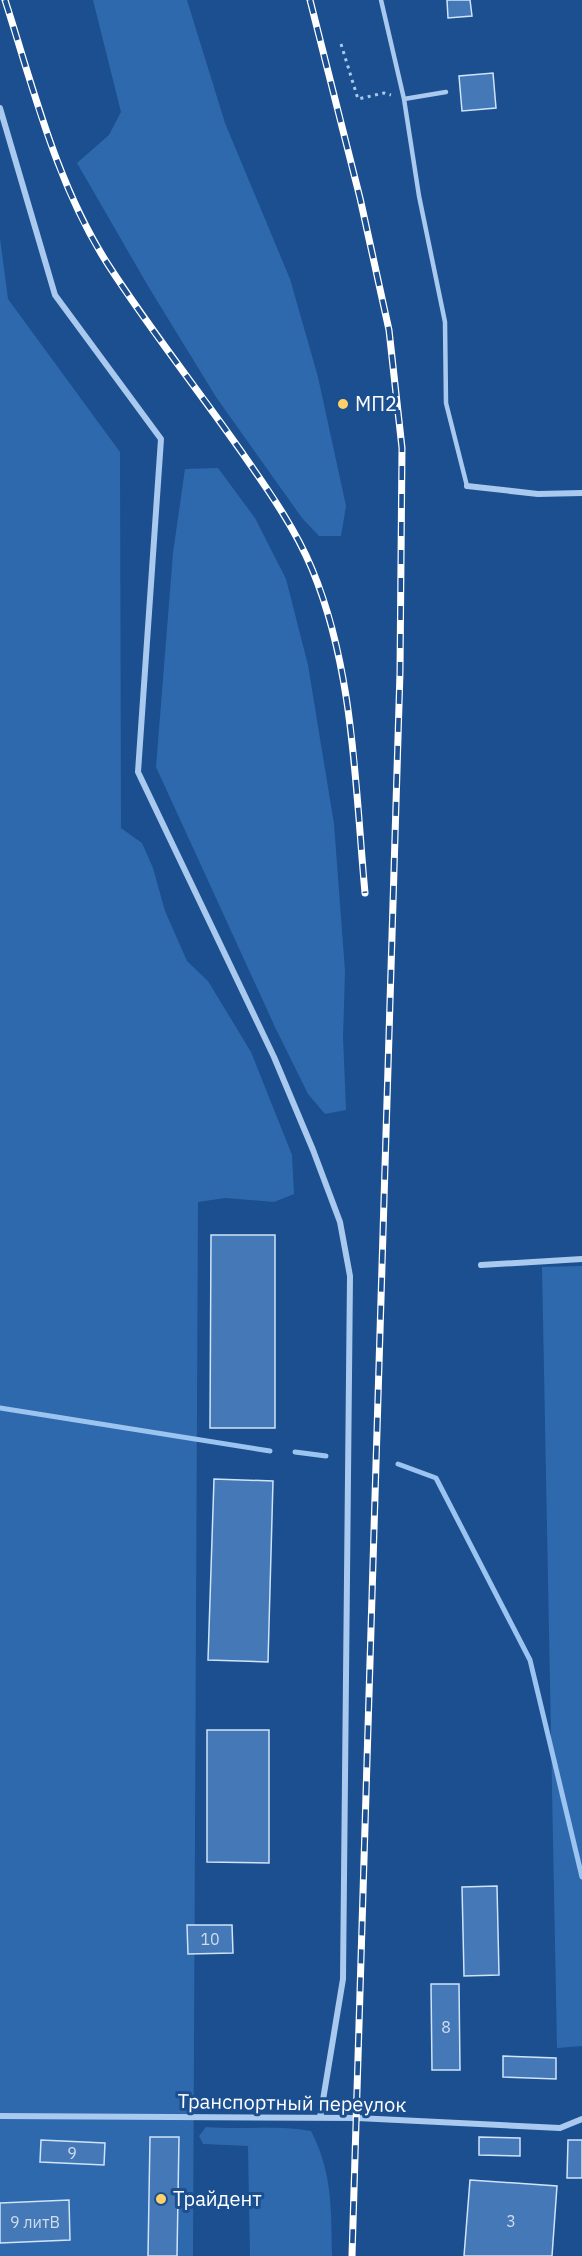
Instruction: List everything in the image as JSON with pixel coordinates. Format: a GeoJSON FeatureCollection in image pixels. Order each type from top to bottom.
{"type":"FeatureCollection","features":[{"type":"Feature","properties":{"kind":"street"},"geometry":{"type":"LineString","coordinates":[[0,108],[55,296],[161,439],[138,772],[274,1057],[309,1139],[340,1222],[350,1276],[343,1979],[320,2118]]}},
{"type":"Feature","properties":{"kind":"street"},"geometry":{"type":"LineString","coordinates":[[467,486],[538,494],[582,493]]}},
{"type":"Feature","properties":{"kind":"street"},"geometry":{"type":"LineString","coordinates":[[481,1265],[582,1259]]}},
{"type":"Feature","properties":{"kind":"street","name":"Транспортный переулок"},"geometry":{"type":"LineString","coordinates":[[0,2116],[320,2118],[560,2128],[582,2119]]}},
{"type":"Feature","properties":{"kind":"lane"},"geometry":{"type":"LineString","coordinates":[[381,0],[404,99],[419,196],[445,322],[446,403],[467,486]]}},
{"type":"Feature","properties":{"kind":"lane"},"geometry":{"type":"LineString","coordinates":[[404,99],[446,92]]}},
{"type":"Feature","properties":{"kind":"path"},"geometry":{"type":"LineString","coordinates":[[341,45],[358,99],[384,93],[404,99]]}},
{"type":"Feature","properties":{"kind":"shaded area"},"geometry":{"type":"Polygon","coordinates":[[[93,0],[187,0],[225,123],[290,279],[318,377],[346,506],[341,536],[319,536],[302,518],[216,397],[77,163],[109,135],[121,112],[93,0]]]}},
{"type":"Feature","properties":{"kind":"shaded area"},"geometry":{"type":"Polygon","coordinates":[[[0,238],[8,299],[120,452],[121,828],[142,843],[153,868],[165,911],[187,961],[208,981],[251,1052],[292,1155],[294,1194],[274,1202],[225,1198],[198,1202],[193,2256],[0,2256],[0,238]]]}},
{"type":"Feature","properties":{"kind":"shaded area"},"geometry":{"type":"Polygon","coordinates":[[[218,468],[255,518],[286,579],[308,665],[334,824],[345,971],[343,1037],[346,1110],[325,1114],[308,1094],[275,1027],[156,767],[173,553],[185,469],[218,468]]]}},
{"type":"Feature","properties":{"kind":"shaded area"},"geometry":{"type":"Polygon","coordinates":[[[582,1266],[582,2046],[557,2048],[542,1267],[582,1266]]]}},
{"type":"Feature","properties":{"kind":"shaded area"},"geometry":{"type":"Polygon","coordinates":[[[206,2127],[285,2128],[311,2131],[327,2177],[331,2208],[332,2256],[250,2256],[248,2146],[203,2144],[199,2136],[206,2127]]]}},
{"type":"Feature","properties":{"kind":"building"},"geometry":{"type":"Polygon","coordinates":[[[447,0],[470,0],[472,16],[448,18],[447,0]]]}},
{"type":"Feature","properties":{"kind":"building"},"geometry":{"type":"Polygon","coordinates":[[[493,73],[496,108],[462,111],[459,76],[493,73]]]}},
{"type":"Feature","properties":{"kind":"building"},"geometry":{"type":"Polygon","coordinates":[[[211,1235],[275,1235],[275,1428],[210,1428],[211,1235]]]}},
{"type":"Feature","properties":{"kind":"building"},"geometry":{"type":"Polygon","coordinates":[[[214,1479],[273,1481],[268,1662],[208,1660],[214,1479]]]}},
{"type":"Feature","properties":{"kind":"building"},"geometry":{"type":"Polygon","coordinates":[[[207,1730],[269,1730],[269,1863],[207,1862],[207,1730]]]}},
{"type":"Feature","properties":{"kind":"building"},"geometry":{"type":"Polygon","coordinates":[[[497,1886],[499,1975],[464,1976],[462,1887],[497,1886]]]}},
{"type":"Feature","properties":{"kind":"building"},"geometry":{"type":"Polygon","coordinates":[[[187,1925],[232,1925],[233,1953],[188,1954],[187,1925]]]}},
{"type":"Feature","properties":{"kind":"building"},"geometry":{"type":"Polygon","coordinates":[[[431,1984],[459,1984],[460,2070],[432,2070],[431,1984]]]}},
{"type":"Feature","properties":{"kind":"building"},"geometry":{"type":"Polygon","coordinates":[[[503,2056],[556,2058],[556,2079],[503,2077],[503,2056]]]}},
{"type":"Feature","properties":{"kind":"building"},"geometry":{"type":"Polygon","coordinates":[[[150,2137],[179,2137],[177,2256],[148,2256],[150,2137]]]}},
{"type":"Feature","properties":{"kind":"building"},"geometry":{"type":"Polygon","coordinates":[[[479,2137],[520,2138],[520,2156],[479,2155],[479,2137]]]}},
{"type":"Feature","properties":{"kind":"building"},"geometry":{"type":"Polygon","coordinates":[[[41,2140],[105,2143],[104,2165],[40,2162],[41,2140]]]}},
{"type":"Feature","properties":{"kind":"building"},"geometry":{"type":"Polygon","coordinates":[[[568,2140],[582,2140],[582,2178],[567,2178],[568,2140]]]}},
{"type":"Feature","properties":{"kind":"building"},"geometry":{"type":"Polygon","coordinates":[[[470,2180],[557,2186],[552,2256],[464,2256],[470,2180]]]}},
{"type":"Feature","properties":{"kind":"building"},"geometry":{"type":"Polygon","coordinates":[[[69,2200],[70,2240],[0,2243],[0,2203],[69,2200]]]}},
{"type":"Feature","properties":{"kind":"waterway"},"geometry":{"type":"LineString","coordinates":[[0,1408],[270,1451]]}},
{"type":"Feature","properties":{"kind":"waterway"},"geometry":{"type":"LineString","coordinates":[[295,1452],[326,1456]]}},
{"type":"Feature","properties":{"kind":"waterway"},"geometry":{"type":"LineString","coordinates":[[398,1464],[436,1478],[530,1660],[582,1877]]}},
{"type":"Feature","properties":{"kind":"railway"},"geometry":{"type":"LineString","coordinates":[[5,0],[48,137],[91,235],[141,314],[271,495],[298,539],[312,569],[326,607],[345,687],[355,770],[365,893]]}},
{"type":"Feature","properties":{"kind":"railway"},"geometry":{"type":"LineString","coordinates":[[310,0],[360,198],[389,330],[402,448],[400,672],[352,2256]]}},
{"type":"Feature","properties":{"kind":"place","name":"МП2"},"geometry":{"type":"Point","coordinates":[343,404]}},
{"type":"Feature","properties":{"kind":"place","name":"Трайдент"},"geometry":{"type":"Point","coordinates":[161,2199]}}]}
